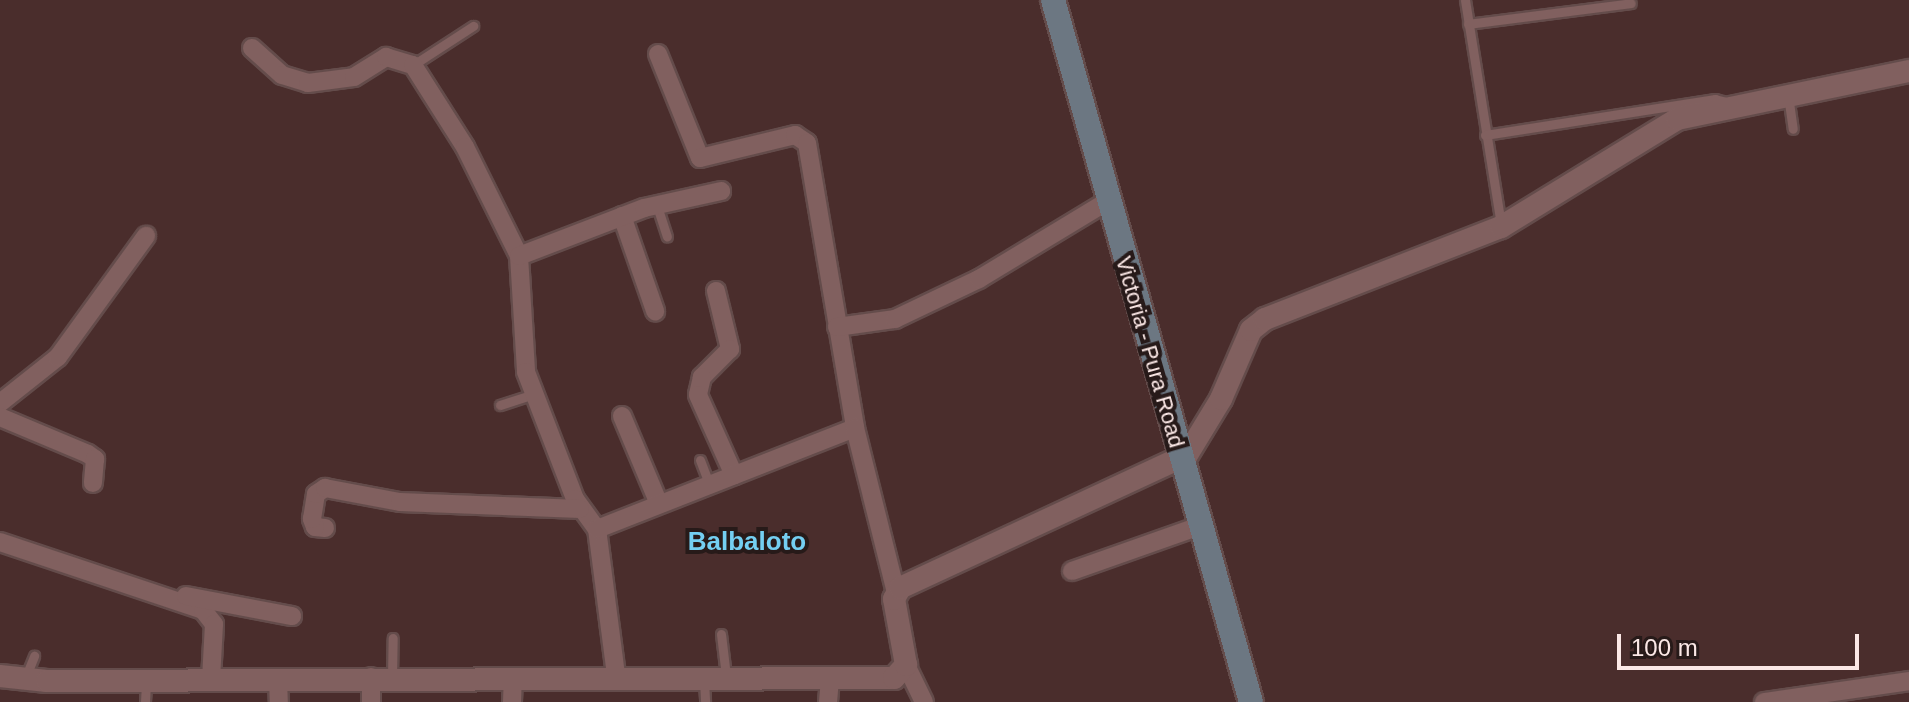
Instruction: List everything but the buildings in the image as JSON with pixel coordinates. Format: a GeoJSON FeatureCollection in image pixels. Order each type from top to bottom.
{"type":"FeatureCollection","features":[{"type":"Feature","properties":{"kind":"main road","name":"Victoria - Pura Road"},"geometry":{"type":"LineString","coordinates":[[1053,0],[1251,702]]}},
{"type":"Feature","properties":{"kind":"street"},"geometry":{"type":"LineString","coordinates":[[252,48],[282,75],[308,83],[354,77],[386,57],[413,65],[465,147],[519,256],[524,362],[580,509],[597,529],[616,675]]}},
{"type":"Feature","properties":{"kind":"street"},"geometry":{"type":"LineString","coordinates":[[658,54],[700,158],[803,136],[855,428],[896,592],[906,665],[919,700]]}},
{"type":"Feature","properties":{"kind":"street"},"geometry":{"type":"LineString","coordinates":[[896,592],[1180,459],[1203,434],[1256,325],[1501,227],[1669,122],[1909,71]]}},
{"type":"Feature","properties":{"kind":"street"},"geometry":{"type":"LineString","coordinates":[[519,256],[622,216],[721,191]]}},
{"type":"Feature","properties":{"kind":"street"},"geometry":{"type":"LineString","coordinates":[[837,327],[895,319],[979,279],[1108,201]]}},
{"type":"Feature","properties":{"kind":"street"},"geometry":{"type":"LineString","coordinates":[[622,216],[655,311]]}},
{"type":"Feature","properties":{"kind":"street"},"geometry":{"type":"LineString","coordinates":[[0,403],[58,357],[146,236]]}},
{"type":"Feature","properties":{"kind":"street"},"geometry":{"type":"LineString","coordinates":[[716,291],[730,349],[702,377],[698,395],[734,475]]}},
{"type":"Feature","properties":{"kind":"street"},"geometry":{"type":"LineString","coordinates":[[622,416],[659,504]]}},
{"type":"Feature","properties":{"kind":"street"},"geometry":{"type":"LineString","coordinates":[[0,417],[88,454],[95,459],[93,483]]}},
{"type":"Feature","properties":{"kind":"street"},"geometry":{"type":"LineString","coordinates":[[597,529],[855,428]]}},
{"type":"Feature","properties":{"kind":"street"},"geometry":{"type":"LineString","coordinates":[[325,528],[315,527],[312,519],[316,494],[325,488],[400,502],[580,509]]}},
{"type":"Feature","properties":{"kind":"street"},"geometry":{"type":"LineString","coordinates":[[1072,571],[1200,526]]}},
{"type":"Feature","properties":{"kind":"street"},"geometry":{"type":"LineString","coordinates":[[0,542],[148,590],[209,614],[214,624],[211,680]]}},
{"type":"Feature","properties":{"kind":"street"},"geometry":{"type":"LineString","coordinates":[[148,590],[292,616]]}},
{"type":"Feature","properties":{"kind":"street"},"geometry":{"type":"LineString","coordinates":[[0,676],[146,692],[211,680],[715,676],[829,692],[888,680],[902,673],[906,665]]}},
{"type":"Feature","properties":{"kind":"street"},"geometry":{"type":"LineString","coordinates":[[371,702],[382,677]]}},
{"type":"Feature","properties":{"kind":"street"},"geometry":{"type":"LineString","coordinates":[[512,702],[513,677]]}},
{"type":"Feature","properties":{"kind":"street"},"geometry":{"type":"LineString","coordinates":[[278,679],[279,702]]}},
{"type":"Feature","properties":{"kind":"street"},"geometry":{"type":"LineString","coordinates":[[888,680],[919,700]]}},
{"type":"Feature","properties":{"kind":"street"},"geometry":{"type":"LineString","coordinates":[[1764,702],[1909,681]]}},
{"type":"Feature","properties":{"kind":"lane"},"geometry":{"type":"LineString","coordinates":[[1465,0],[1501,227]]}},
{"type":"Feature","properties":{"kind":"lane"},"geometry":{"type":"LineString","coordinates":[[1468,24],[1631,3]]}},
{"type":"Feature","properties":{"kind":"lane"},"geometry":{"type":"LineString","coordinates":[[413,65],[473,26]]}},
{"type":"Feature","properties":{"kind":"lane"},"geometry":{"type":"LineString","coordinates":[[1788,95],[1793,129]]}},
{"type":"Feature","properties":{"kind":"lane"},"geometry":{"type":"LineString","coordinates":[[1485,135],[1715,99],[1730,107]]}},
{"type":"Feature","properties":{"kind":"lane"},"geometry":{"type":"LineString","coordinates":[[657,206],[667,236]]}},
{"type":"Feature","properties":{"kind":"lane"},"geometry":{"type":"LineString","coordinates":[[500,405],[534,394]]}},
{"type":"Feature","properties":{"kind":"lane"},"geometry":{"type":"LineString","coordinates":[[700,460],[709,484]]}},
{"type":"Feature","properties":{"kind":"lane"},"geometry":{"type":"LineString","coordinates":[[705,702],[715,676],[721,634]]}},
{"type":"Feature","properties":{"kind":"lane"},"geometry":{"type":"LineString","coordinates":[[382,677],[393,638]]}},
{"type":"Feature","properties":{"kind":"lane"},"geometry":{"type":"LineString","coordinates":[[25,680],[34,656]]}},
{"type":"Feature","properties":{"kind":"district","name":"Balbaloto"},"geometry":{"type":"Point","coordinates":[747,542]}}]}
